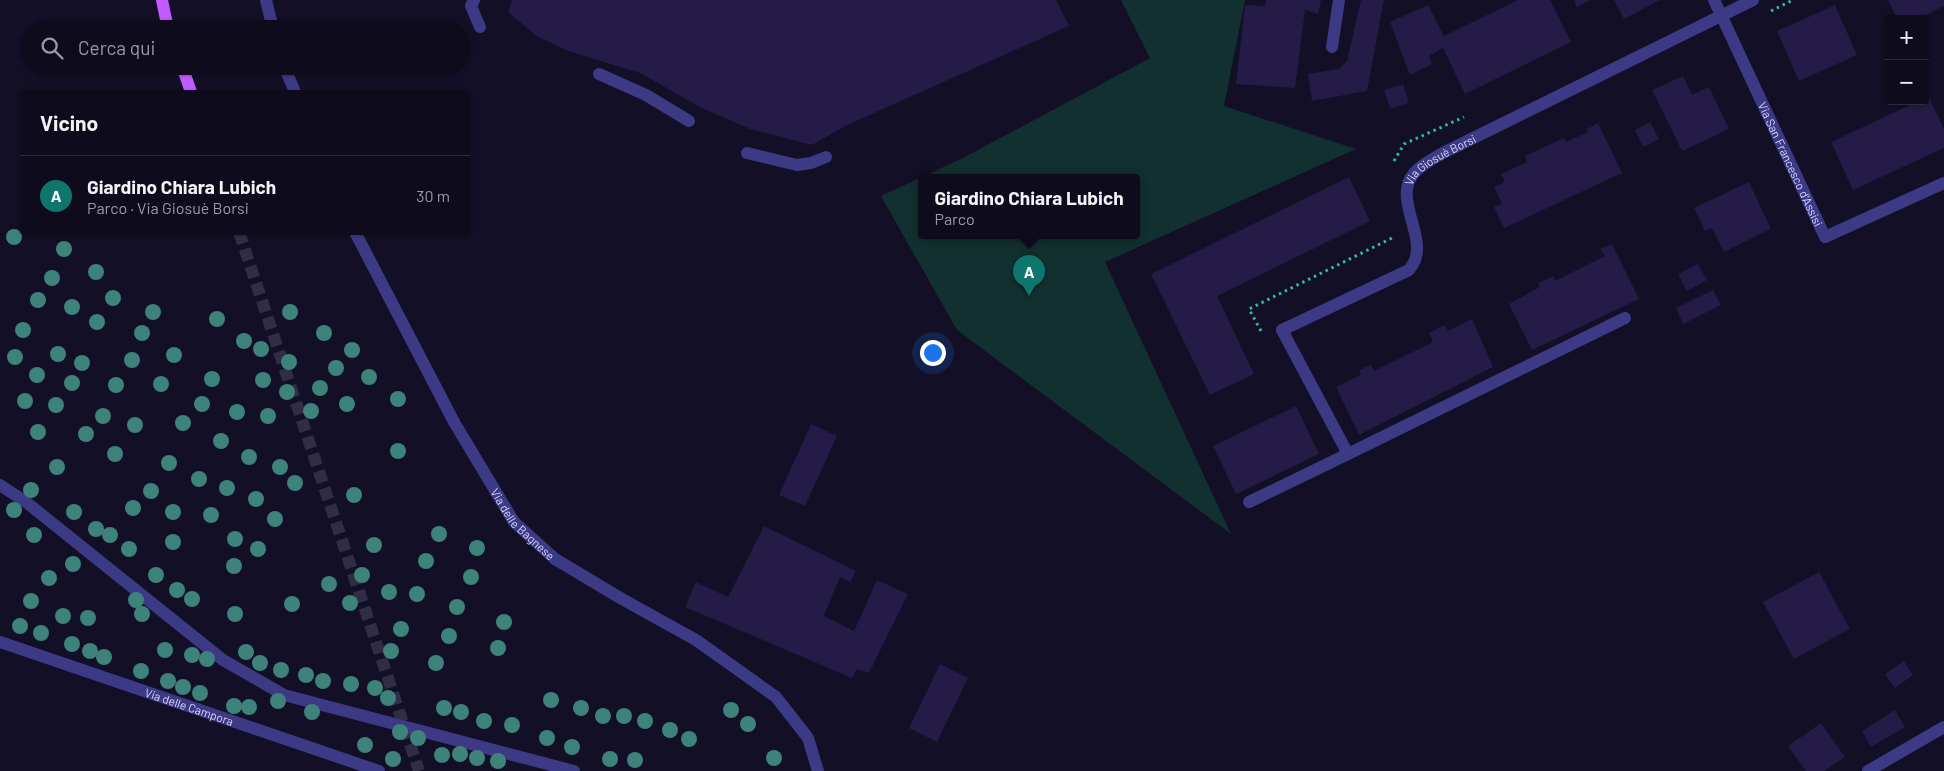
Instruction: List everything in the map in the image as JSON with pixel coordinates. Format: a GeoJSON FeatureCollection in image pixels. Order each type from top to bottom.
{"type":"FeatureCollection","features":[{"type":"Feature","properties":{"kind":"main road"},"geometry":{"type":"LineString","coordinates":[[151,0],[164,20]]}},
{"type":"Feature","properties":{"kind":"main road"},"geometry":{"type":"LineString","coordinates":[[162,0],[166,20]]}},
{"type":"Feature","properties":{"kind":"main road"},"geometry":{"type":"LineString","coordinates":[[185,75],[190,90]]}},
{"type":"Feature","properties":{"kind":"street"},"geometry":{"type":"LineString","coordinates":[[266,0],[272,20]]}},
{"type":"Feature","properties":{"kind":"street"},"geometry":{"type":"LineString","coordinates":[[474,0],[472,6],[480,27]]}},
{"type":"Feature","properties":{"kind":"street"},"geometry":{"type":"LineString","coordinates":[[1332,47],[1339,0]]}},
{"type":"Feature","properties":{"kind":"street","name":"Via San Francesco d'Assisi"},"geometry":{"type":"LineString","coordinates":[[1714,0],[1826,237],[1944,183]]}},
{"type":"Feature","properties":{"kind":"street","name":"Via Giosuè Borsi"},"geometry":{"type":"LineString","coordinates":[[1348,454],[1282,330],[1408,270],[1415,261],[1417,244],[1409,210],[1407,190],[1413,174],[1422,165],[1443,152],[1753,0]]}},
{"type":"Feature","properties":{"kind":"street"},"geometry":{"type":"LineString","coordinates":[[599,74],[646,95],[689,121]]}},
{"type":"Feature","properties":{"kind":"street"},"geometry":{"type":"LineString","coordinates":[[288,75],[294,90]]}},
{"type":"Feature","properties":{"kind":"street"},"geometry":{"type":"LineString","coordinates":[[747,153],[797,165],[811,163],[826,157]]}},
{"type":"Feature","properties":{"kind":"street","name":"Via delle Bagnese"},"geometry":{"type":"LineString","coordinates":[[357,235],[454,422],[514,522],[556,558],[622,599],[696,640],[776,697],[808,738],[818,771]]}},
{"type":"Feature","properties":{"kind":"street"},"geometry":{"type":"LineString","coordinates":[[1249,502],[1625,318]]}},
{"type":"Feature","properties":{"kind":"street"},"geometry":{"type":"LineString","coordinates":[[0,484],[26,502],[223,660],[284,694],[574,771]]}},
{"type":"Feature","properties":{"kind":"street","name":"Via delle Campora"},"geometry":{"type":"LineString","coordinates":[[0,642],[379,771]]}},
{"type":"Feature","properties":{"kind":"street"},"geometry":{"type":"LineString","coordinates":[[1868,771],[1944,727]]}},
{"type":"Feature","properties":{"kind":"green space"},"geometry":{"type":"Polygon","coordinates":[[[1121,0],[1245,0],[1224,106],[1356,149],[1105,262],[1231,534],[957,330],[881,196],[918,179],[918,239],[1140,239],[1140,174],[928,174],[963,158],[1150,58],[1121,0]]]}},
{"type":"Feature","properties":{"kind":"building"},"geometry":{"type":"Polygon","coordinates":[[[512,0],[1056,0],[1069,26],[847,125],[812,145],[750,129],[700,107],[640,73],[568,51],[538,37],[508,12],[512,0]]]}},
{"type":"Feature","properties":{"kind":"building"},"geometry":{"type":"Polygon","coordinates":[[[1266,0],[1321,0],[1318,14],[1305,10],[1295,88],[1236,84],[1245,5],[1265,6],[1266,0]]]}},
{"type":"Feature","properties":{"kind":"building"},"geometry":{"type":"Polygon","coordinates":[[[1361,0],[1384,0],[1367,91],[1312,101],[1308,74],[1339,69],[1347,61],[1361,0]]]}},
{"type":"Feature","properties":{"kind":"building"},"geometry":{"type":"Polygon","coordinates":[[[1518,0],[1550,0],[1571,42],[1465,94],[1443,48],[1429,56],[1432,64],[1410,75],[1390,22],[1428,5],[1444,36],[1518,0]]]}},
{"type":"Feature","properties":{"kind":"building"},"geometry":{"type":"Polygon","coordinates":[[[1574,0],[1591,0],[1577,7],[1574,0]]]}},
{"type":"Feature","properties":{"kind":"building"},"geometry":{"type":"Polygon","coordinates":[[[1614,0],[1660,0],[1624,19],[1614,0]]]}},
{"type":"Feature","properties":{"kind":"building"},"geometry":{"type":"Polygon","coordinates":[[[1888,0],[1944,0],[1944,6],[1925,15],[1895,15],[1888,0]]]}},
{"type":"Feature","properties":{"kind":"building"},"geometry":{"type":"Polygon","coordinates":[[[1835,5],[1857,55],[1799,81],[1777,31],[1835,5]]]}},
{"type":"Feature","properties":{"kind":"building"},"geometry":{"type":"Polygon","coordinates":[[[1683,76],[1692,95],[1709,87],[1729,129],[1682,151],[1652,90],[1683,76]]]}},
{"type":"Feature","properties":{"kind":"building"},"geometry":{"type":"Polygon","coordinates":[[[1403,84],[1409,103],[1390,109],[1384,90],[1403,84]]]}},
{"type":"Feature","properties":{"kind":"building"},"geometry":{"type":"Polygon","coordinates":[[[1929,97],[1944,129],[1944,148],[1853,190],[1831,142],[1910,105],[1929,105],[1929,97]]]}},
{"type":"Feature","properties":{"kind":"building"},"geometry":{"type":"Polygon","coordinates":[[[1650,122],[1659,139],[1643,147],[1635,130],[1650,122]]]}},
{"type":"Feature","properties":{"kind":"building"},"geometry":{"type":"Polygon","coordinates":[[[1598,123],[1622,173],[1504,228],[1494,207],[1502,204],[1494,187],[1505,182],[1501,174],[1527,162],[1525,156],[1564,138],[1566,142],[1588,132],[1587,129],[1598,123]]]}},
{"type":"Feature","properties":{"kind":"building"},"geometry":{"type":"Polygon","coordinates":[[[1349,177],[1370,221],[1217,296],[1254,374],[1210,395],[1151,274],[1349,177]]]}},
{"type":"Feature","properties":{"kind":"building"},"geometry":{"type":"Polygon","coordinates":[[[1749,182],[1771,229],[1724,252],[1712,228],[1705,231],[1694,208],[1749,182]]]}},
{"type":"Feature","properties":{"kind":"building"},"geometry":{"type":"Polygon","coordinates":[[[1612,244],[1639,299],[1532,350],[1509,304],[1540,287],[1538,283],[1553,276],[1555,281],[1605,256],[1600,249],[1612,244]]]}},
{"type":"Feature","properties":{"kind":"building"},"geometry":{"type":"Polygon","coordinates":[[[1698,264],[1707,280],[1687,291],[1678,274],[1698,264]]]}},
{"type":"Feature","properties":{"kind":"building"},"geometry":{"type":"Polygon","coordinates":[[[1713,290],[1721,305],[1683,324],[1676,308],[1713,290]]]}},
{"type":"Feature","properties":{"kind":"building"},"geometry":{"type":"Polygon","coordinates":[[[1472,319],[1493,367],[1359,435],[1336,387],[1361,375],[1359,370],[1371,365],[1374,371],[1433,342],[1429,333],[1445,325],[1448,331],[1472,319]]]}},
{"type":"Feature","properties":{"kind":"building"},"geometry":{"type":"Polygon","coordinates":[[[1296,406],[1319,454],[1236,494],[1213,446],[1296,406]]]}},
{"type":"Feature","properties":{"kind":"building"},"geometry":{"type":"Polygon","coordinates":[[[811,424],[837,436],[805,506],[779,495],[811,424]]]}},
{"type":"Feature","properties":{"kind":"building"},"geometry":{"type":"Polygon","coordinates":[[[764,526],[856,571],[850,582],[840,577],[824,616],[854,631],[877,580],[908,594],[869,673],[857,669],[852,678],[685,607],[696,582],[728,597],[764,526]]]}},
{"type":"Feature","properties":{"kind":"building"},"geometry":{"type":"Polygon","coordinates":[[[1819,572],[1850,629],[1794,659],[1763,602],[1819,572]]]}},
{"type":"Feature","properties":{"kind":"building"},"geometry":{"type":"Polygon","coordinates":[[[1904,661],[1913,675],[1895,688],[1885,674],[1904,661]]]}},
{"type":"Feature","properties":{"kind":"building"},"geometry":{"type":"Polygon","coordinates":[[[940,664],[968,678],[937,742],[909,728],[940,664]]]}},
{"type":"Feature","properties":{"kind":"building"},"geometry":{"type":"Polygon","coordinates":[[[1895,710],[1905,727],[1871,747],[1862,731],[1895,710]]]}},
{"type":"Feature","properties":{"kind":"building"},"geometry":{"type":"Polygon","coordinates":[[[1821,723],[1845,757],[1824,771],[1806,771],[1788,746],[1821,723]]]}},
{"type":"Feature","properties":{"kind":"tunnel"},"geometry":{"type":"LineString","coordinates":[[240,235],[419,771]]}},
{"type":"Feature","properties":{"kind":"place","name":"Giardino Chiara Lubich"},"geometry":{"type":"Point","coordinates":[1029,296]}}]}
